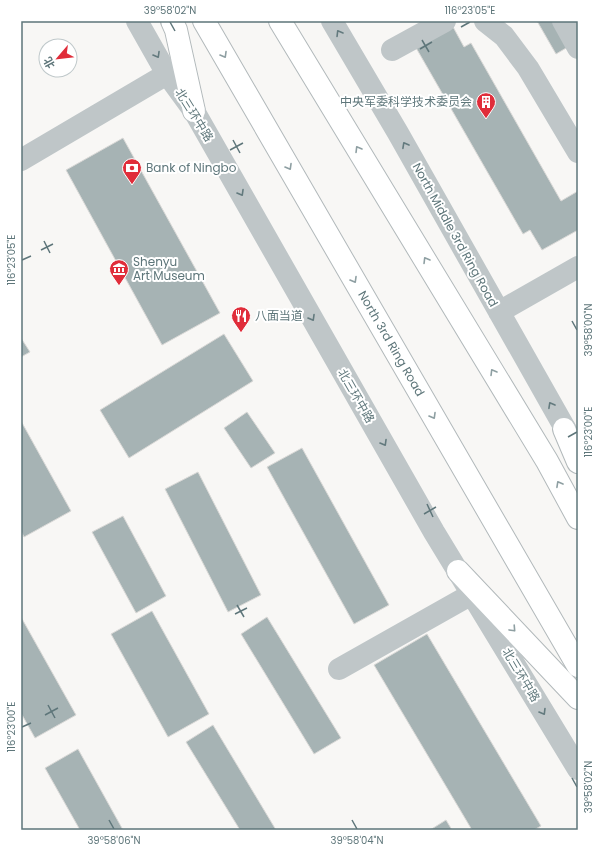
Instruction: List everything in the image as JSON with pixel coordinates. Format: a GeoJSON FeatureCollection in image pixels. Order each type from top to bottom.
{"type":"FeatureCollection","features":[{"type":"Feature","properties":{"kind":"highway"},"geometry":{"type":"LineString","coordinates":[[172,21],[176,30],[194,110]]}},
{"type":"Feature","properties":{"kind":"highway","name":"North 3rd Ring Road"},"geometry":{"type":"LineString","coordinates":[[204,21],[578,666]]}},
{"type":"Feature","properties":{"kind":"highway"},"geometry":{"type":"LineString","coordinates":[[280,21],[547,461],[578,518]]}},
{"type":"Feature","properties":{"kind":"highway"},"geometry":{"type":"LineString","coordinates":[[564,429],[578,462]]}},
{"type":"Feature","properties":{"kind":"highway"},"geometry":{"type":"LineString","coordinates":[[458,571],[578,698]]}},
{"type":"Feature","properties":{"kind":"street","name":"北三环中路"},"geometry":{"type":"LineString","coordinates":[[137,21],[167,74],[194,110],[458,571],[578,769]]}},
{"type":"Feature","properties":{"kind":"street","name":"North Middle 3rd Ring Road"},"geometry":{"type":"LineString","coordinates":[[332,21],[398,132],[564,429],[578,450]]}},
{"type":"Feature","properties":{"kind":"street"},"geometry":{"type":"LineString","coordinates":[[392,50],[445,21]]}},
{"type":"Feature","properties":{"kind":"street"},"geometry":{"type":"LineString","coordinates":[[485,21],[504,36],[528,68],[578,152]]}},
{"type":"Feature","properties":{"kind":"street"},"geometry":{"type":"LineString","coordinates":[[563,21],[578,48]]}},
{"type":"Feature","properties":{"kind":"street"},"geometry":{"type":"LineString","coordinates":[[21,160],[167,74]]}},
{"type":"Feature","properties":{"kind":"street"},"geometry":{"type":"LineString","coordinates":[[499,312],[578,266]]}},
{"type":"Feature","properties":{"kind":"street"},"geometry":{"type":"LineString","coordinates":[[339,669],[472,594]]}},
{"type":"Feature","properties":{"kind":"building"},"geometry":{"type":"Polygon","coordinates":[[[537,21],[578,21],[578,41],[556,54],[537,21]]]}},
{"type":"Feature","properties":{"kind":"building","name":"中央军委科学技术委员会"},"geometry":{"type":"Polygon","coordinates":[[[452,25],[464,47],[471,43],[561,201],[578,191],[578,230],[542,250],[530,230],[523,234],[415,46],[452,25]]]}},
{"type":"Feature","properties":{"kind":"building"},"geometry":{"type":"Polygon","coordinates":[[[123,138],[220,313],[162,345],[66,170],[123,138]]]}},
{"type":"Feature","properties":{"kind":"building"},"geometry":{"type":"Polygon","coordinates":[[[224,334],[253,381],[129,458],[100,410],[224,334]]]}},
{"type":"Feature","properties":{"kind":"building"},"geometry":{"type":"Polygon","coordinates":[[[21,338],[30,352],[21,357],[21,338]]]}},
{"type":"Feature","properties":{"kind":"building"},"geometry":{"type":"Polygon","coordinates":[[[247,412],[275,453],[251,468],[224,428],[247,412]]]}},
{"type":"Feature","properties":{"kind":"building"},"geometry":{"type":"Polygon","coordinates":[[[21,421],[71,511],[24,537],[21,531],[21,421]]]}},
{"type":"Feature","properties":{"kind":"building"},"geometry":{"type":"Polygon","coordinates":[[[302,448],[389,605],[354,624],[267,467],[302,448]]]}},
{"type":"Feature","properties":{"kind":"building"},"geometry":{"type":"Polygon","coordinates":[[[198,472],[261,595],[228,612],[165,489],[198,472]]]}},
{"type":"Feature","properties":{"kind":"building"},"geometry":{"type":"Polygon","coordinates":[[[123,516],[166,596],[136,613],[92,532],[123,516]]]}},
{"type":"Feature","properties":{"kind":"building"},"geometry":{"type":"Polygon","coordinates":[[[152,611],[209,714],[168,737],[111,634],[152,611]]]}},
{"type":"Feature","properties":{"kind":"building"},"geometry":{"type":"Polygon","coordinates":[[[21,617],[76,715],[35,738],[21,713],[21,617]]]}},
{"type":"Feature","properties":{"kind":"building"},"geometry":{"type":"Polygon","coordinates":[[[267,617],[341,738],[314,754],[241,634],[267,617]]]}},
{"type":"Feature","properties":{"kind":"building"},"geometry":{"type":"Polygon","coordinates":[[[427,634],[541,826],[534,830],[472,830],[374,665],[427,634]]]}},
{"type":"Feature","properties":{"kind":"building"},"geometry":{"type":"Polygon","coordinates":[[[213,725],[276,830],[240,830],[186,742],[213,725]]]}},
{"type":"Feature","properties":{"kind":"building"},"geometry":{"type":"Polygon","coordinates":[[[78,749],[123,830],[80,830],[45,768],[78,749]]]}},
{"type":"Feature","properties":{"kind":"building"},"geometry":{"type":"Polygon","coordinates":[[[446,820],[452,830],[430,830],[446,820]]]}},
{"type":"Feature","properties":{"kind":"place","name":"中央军委科学技术委员会"},"geometry":{"type":"Point","coordinates":[486,119]}},
{"type":"Feature","properties":{"kind":"place","name":"Bank of Ningbo"},"geometry":{"type":"Point","coordinates":[132,185]}},
{"type":"Feature","properties":{"kind":"place","name":"Shenyu Art Museum"},"geometry":{"type":"Point","coordinates":[119,286]}},
{"type":"Feature","properties":{"kind":"place","name":"八面当道"},"geometry":{"type":"Point","coordinates":[241,333]}}]}
